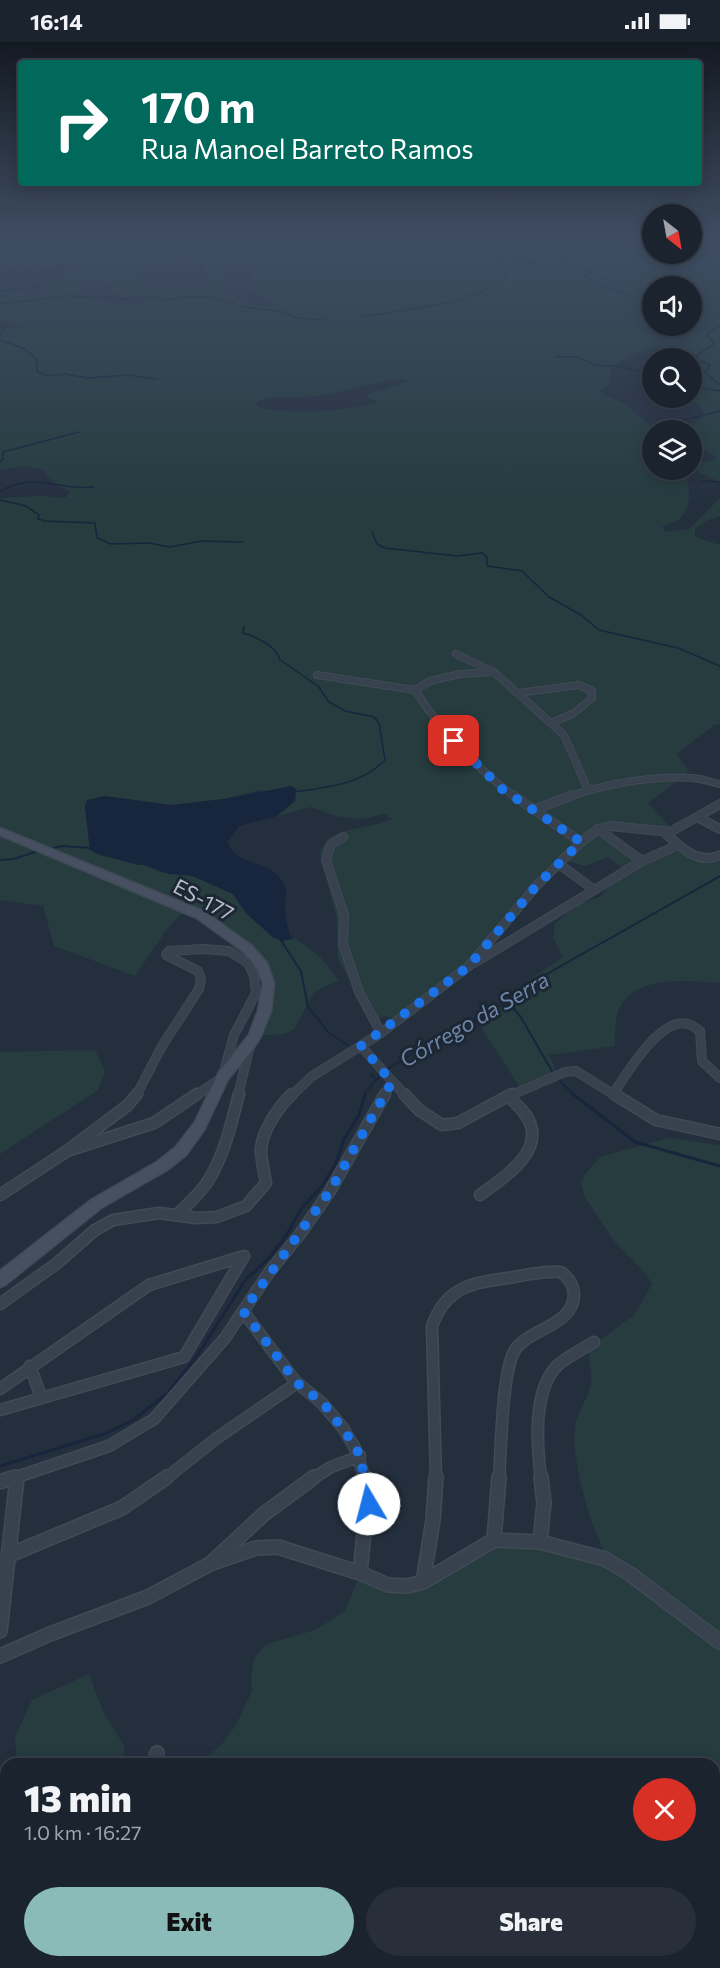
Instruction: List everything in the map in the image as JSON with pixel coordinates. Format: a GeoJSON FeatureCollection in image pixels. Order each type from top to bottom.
{"type":"FeatureCollection","features":[{"type":"Feature","properties":{"kind":"main road","name":"ES-177"},"geometry":{"type":"LineString","coordinates":[[0,831],[201,915],[256,956],[266,973],[269,984],[269,998],[250,1044],[222,1078],[206,1117],[192,1139],[179,1153],[98,1203],[0,1280]]}},
{"type":"Feature","properties":{"kind":"street"},"geometry":{"type":"LineString","coordinates":[[456,654],[494,672],[564,735],[588,790]]}},
{"type":"Feature","properties":{"kind":"street"},"geometry":{"type":"LineString","coordinates":[[317,675],[415,690],[430,681],[460,674],[494,672]]}},
{"type":"Feature","properties":{"kind":"street"},"geometry":{"type":"LineString","coordinates":[[518,693],[579,685],[592,691],[591,698],[574,713],[551,723]]}},
{"type":"Feature","properties":{"kind":"street"},"geometry":{"type":"LineString","coordinates":[[415,690],[442,729],[476,766],[502,789],[581,842]]}},
{"type":"Feature","properties":{"kind":"street"},"geometry":{"type":"LineString","coordinates":[[532,810],[588,790],[666,779],[693,778],[720,784]]}},
{"type":"Feature","properties":{"kind":"street"},"geometry":{"type":"LineString","coordinates":[[469,966],[514,910],[581,842],[598,829],[611,826],[664,832],[676,830],[720,804]]}},
{"type":"Feature","properties":{"kind":"street"},"geometry":{"type":"LineString","coordinates":[[698,817],[720,830]]}},
{"type":"Feature","properties":{"kind":"street"},"geometry":{"type":"LineString","coordinates":[[598,829],[642,861]]}},
{"type":"Feature","properties":{"kind":"street"},"geometry":{"type":"LineString","coordinates":[[664,832],[678,845],[705,861],[720,855]]}},
{"type":"Feature","properties":{"kind":"street"},"geometry":{"type":"LineString","coordinates":[[343,837],[331,844],[326,860],[344,915],[343,944],[359,992],[381,1033]]}},
{"type":"Feature","properties":{"kind":"street"},"geometry":{"type":"LineString","coordinates":[[0,1304],[57,1263],[100,1226],[120,1218],[146,1214],[218,1217],[234,1213],[255,1200],[266,1183],[261,1148],[268,1129],[284,1102],[311,1077],[381,1033],[469,966],[569,908],[593,890],[642,861],[678,845]]}},
{"type":"Feature","properties":{"kind":"street"},"geometry":{"type":"LineString","coordinates":[[559,864],[593,890]]}},
{"type":"Feature","properties":{"kind":"street"},"geometry":{"type":"LineString","coordinates":[[0,1195],[67,1151],[128,1105],[141,1090],[162,1046],[199,989],[201,979],[198,971],[166,955],[169,951],[202,949],[226,951],[241,957],[252,969],[257,986],[252,1002],[237,1028],[222,1078],[154,1123],[67,1151]]}},
{"type":"Feature","properties":{"kind":"street"},"geometry":{"type":"LineString","coordinates":[[613,1094],[649,1043],[669,1026],[682,1022],[700,1031],[701,1059],[710,1071],[720,1078]]}},
{"type":"Feature","properties":{"kind":"street"},"geometry":{"type":"LineString","coordinates":[[177,1215],[206,1184],[217,1161],[230,1124],[250,1044]]}},
{"type":"Feature","properties":{"kind":"street"},"geometry":{"type":"LineString","coordinates":[[361,1046],[419,1110],[442,1125],[458,1123],[508,1096],[570,1071],[582,1073],[656,1120],[720,1134]]}},
{"type":"Feature","properties":{"kind":"street"},"geometry":{"type":"LineString","coordinates":[[0,1482],[109,1446],[154,1419],[225,1338],[330,1191],[386,1075]]}},
{"type":"Feature","properties":{"kind":"street"},"geometry":{"type":"LineString","coordinates":[[480,1195],[516,1167],[528,1152],[534,1138],[530,1118],[523,1108],[508,1096]]}},
{"type":"Feature","properties":{"kind":"street"},"geometry":{"type":"LineString","coordinates":[[0,1389],[149,1285],[244,1256],[184,1357],[0,1410]]}},
{"type":"Feature","properties":{"kind":"street"},"geometry":{"type":"LineString","coordinates":[[423,1582],[433,1520],[437,1460],[432,1326],[435,1312],[446,1299],[466,1286],[488,1280],[561,1272],[571,1281],[574,1290],[573,1305],[561,1319],[525,1339],[515,1349],[508,1364],[494,1540]]}},
{"type":"Feature","properties":{"kind":"street"},"geometry":{"type":"LineString","coordinates":[[243,1311],[297,1383],[324,1404],[360,1456],[369,1504],[360,1573]]}},
{"type":"Feature","properties":{"kind":"street"},"geometry":{"type":"LineString","coordinates":[[540,1542],[544,1503],[537,1444],[540,1410],[546,1383],[558,1365],[594,1342]]}},
{"type":"Feature","properties":{"kind":"street"},"geometry":{"type":"LineString","coordinates":[[30,1366],[41,1397]]}},
{"type":"Feature","properties":{"kind":"street"},"geometry":{"type":"LineString","coordinates":[[4,1560],[122,1508],[141,1497],[217,1438],[297,1383]]}},
{"type":"Feature","properties":{"kind":"street"},"geometry":{"type":"LineString","coordinates":[[210,1564],[236,1537],[290,1495],[324,1471],[360,1456]]}},
{"type":"Feature","properties":{"kind":"street"},"geometry":{"type":"LineString","coordinates":[[0,1631],[4,1560],[17,1478]]}},
{"type":"Feature","properties":{"kind":"street"},"geometry":{"type":"LineString","coordinates":[[0,1656],[50,1634],[148,1597],[210,1564],[256,1548],[278,1547],[360,1573],[388,1585],[407,1586],[423,1582],[494,1540],[540,1542],[604,1558],[630,1574],[720,1642]]}},
{"type":"Feature","properties":{"kind":"green space"},"geometry":{"type":"Polygon","coordinates":[[[642,328],[642,336],[702,336],[702,328],[720,328],[720,482],[702,474],[702,462],[715,460],[716,457],[702,449],[702,420],[700,420],[703,418],[704,413],[700,408],[702,348],[666,348],[663,346],[642,348],[642,351],[622,360],[611,368],[610,383],[601,391],[605,396],[625,404],[643,420],[642,480],[688,480],[689,499],[686,510],[681,517],[662,527],[666,532],[689,529],[720,498],[720,516],[708,520],[695,529],[695,537],[720,545],[720,724],[714,725],[677,754],[689,772],[648,803],[672,829],[607,828],[602,835],[621,848],[640,854],[660,854],[683,849],[704,860],[720,852],[720,983],[680,981],[640,988],[630,995],[619,1009],[615,1025],[615,1046],[549,1055],[558,1076],[522,1091],[476,1019],[505,1000],[502,996],[525,986],[526,982],[563,957],[553,937],[555,923],[581,903],[600,897],[610,884],[627,872],[608,857],[585,866],[556,858],[527,888],[464,966],[393,1019],[385,1016],[371,1022],[338,958],[337,920],[320,853],[333,837],[392,819],[387,816],[388,813],[362,819],[339,817],[311,807],[277,816],[295,800],[260,790],[224,799],[171,805],[104,796],[85,806],[90,850],[100,855],[144,865],[160,872],[192,876],[233,894],[246,913],[274,938],[289,940],[295,938],[320,957],[339,980],[314,992],[294,1030],[283,1034],[256,1036],[267,983],[249,956],[200,920],[183,912],[167,929],[135,976],[54,946],[43,906],[0,900],[0,498],[39,496],[65,498],[70,492],[51,481],[43,470],[24,466],[0,471],[0,329],[642,328]],[[403,379],[379,382],[318,396],[273,397],[256,403],[261,409],[290,411],[320,411],[364,406],[378,402],[365,395],[411,381],[403,379]]]}},
{"type":"Feature","properties":{"kind":"green space"},"geometry":{"type":"Polygon","coordinates":[[[95,1050],[105,1071],[98,1090],[0,1154],[0,1052],[95,1050]]]}},
{"type":"Feature","properties":{"kind":"green space"},"geometry":{"type":"Polygon","coordinates":[[[669,1138],[720,1145],[720,1758],[206,1758],[222,1744],[236,1725],[252,1691],[251,1677],[254,1659],[263,1647],[315,1630],[341,1614],[346,1609],[359,1577],[407,1592],[494,1543],[536,1547],[608,1559],[595,1530],[578,1472],[574,1436],[576,1422],[591,1384],[589,1352],[595,1344],[635,1314],[652,1284],[646,1274],[614,1241],[584,1196],[581,1182],[600,1157],[669,1138]]]}},
{"type":"Feature","properties":{"kind":"green space"},"geometry":{"type":"Polygon","coordinates":[[[89,1674],[103,1711],[125,1747],[123,1758],[17,1758],[15,1737],[32,1700],[89,1674]]]}},
{"type":"Feature","properties":{"kind":"water"},"geometry":{"type":"Polygon","coordinates":[[[291,786],[296,789],[295,801],[277,816],[239,826],[227,842],[239,856],[279,876],[285,887],[286,916],[292,939],[282,941],[274,938],[246,913],[233,894],[193,876],[169,874],[144,865],[100,855],[90,850],[85,806],[87,800],[104,796],[171,805],[224,799],[291,786]]]}},
{"type":"Feature","properties":{"kind":"waterway"},"geometry":{"type":"LineString","coordinates":[[0,328],[4,329],[0,337]]}},
{"type":"Feature","properties":{"kind":"waterway"},"geometry":{"type":"LineString","coordinates":[[716,328],[707,334],[714,344],[696,356],[697,360],[710,365],[705,372],[720,385]]}},
{"type":"Feature","properties":{"kind":"waterway"},"geometry":{"type":"LineString","coordinates":[[0,340],[25,349],[37,360],[37,371],[48,376],[65,374],[88,378],[127,375],[157,379]]}},
{"type":"Feature","properties":{"kind":"waterway"},"geometry":{"type":"LineString","coordinates":[[557,357],[577,357],[595,365],[624,367],[642,373]]}},
{"type":"Feature","properties":{"kind":"waterway"},"geometry":{"type":"LineString","coordinates":[[702,388],[720,391]]}},
{"type":"Feature","properties":{"kind":"waterway"},"geometry":{"type":"LineString","coordinates":[[684,420],[720,411]]}},
{"type":"Feature","properties":{"kind":"waterway"},"geometry":{"type":"LineString","coordinates":[[0,462],[3,459],[3,452],[79,432]]}},
{"type":"Feature","properties":{"kind":"waterway"},"geometry":{"type":"LineString","coordinates":[[702,481],[720,482]]}},
{"type":"Feature","properties":{"kind":"waterway"},"geometry":{"type":"LineString","coordinates":[[0,491],[26,482],[80,488],[94,487]]}},
{"type":"Feature","properties":{"kind":"waterway"},"geometry":{"type":"LineString","coordinates":[[0,500],[26,506],[39,515],[38,519],[45,521],[95,523],[97,538],[111,544],[149,543],[170,547],[201,541],[243,542]]}},
{"type":"Feature","properties":{"kind":"waterway"},"geometry":{"type":"LineString","coordinates":[[372,532],[377,544],[385,548],[457,556],[482,553],[487,557],[487,566],[522,571],[549,597],[581,615],[599,630],[678,648],[720,666]]}},
{"type":"Feature","properties":{"kind":"waterway"},"geometry":{"type":"LineString","coordinates":[[244,626],[243,633],[275,650],[280,660],[318,686],[329,702],[345,711],[374,717],[379,723],[385,760],[376,768],[343,784],[295,792]]}},
{"type":"Feature","properties":{"kind":"waterway"},"geometry":{"type":"LineString","coordinates":[[49,849],[62,846],[91,848]]}},
{"type":"Feature","properties":{"kind":"waterway"},"geometry":{"type":"LineString","coordinates":[[0,860],[14,859],[41,850]]}},
{"type":"Feature","properties":{"kind":"waterway","name":"Córrego da Serra"},"geometry":{"type":"LineString","coordinates":[[507,1001],[538,979],[720,876]]}},
{"type":"Feature","properties":{"kind":"waterway"},"geometry":{"type":"LineString","coordinates":[[280,939],[301,971],[308,1007],[328,1032],[350,1047]]}},
{"type":"Feature","properties":{"kind":"waterway","name":"Córrego da Serra"},"geometry":{"type":"LineString","coordinates":[[386,1070],[453,1029],[491,1012],[507,1001]]}},
{"type":"Feature","properties":{"kind":"waterway"},"geometry":{"type":"LineString","coordinates":[[507,1001],[520,1016],[552,1071]]}},
{"type":"Feature","properties":{"kind":"waterway","name":"Córrego da Serra"},"geometry":{"type":"LineString","coordinates":[[371,1074],[375,1079]]}},
{"type":"Feature","properties":{"kind":"waterway","name":"Córrego da Serra"},"geometry":{"type":"LineString","coordinates":[[365,1096],[366,1091],[382,1074]]}},
{"type":"Feature","properties":{"kind":"waterway"},"geometry":{"type":"LineString","coordinates":[[560,1081],[573,1094]]}},
{"type":"Feature","properties":{"kind":"waterway","name":"Córrego da Serra"},"geometry":{"type":"LineString","coordinates":[[0,1466],[107,1433],[133,1420],[168,1393],[197,1356],[246,1279],[268,1259],[286,1236],[301,1209],[322,1186],[336,1163],[344,1139],[359,1115],[365,1094]]}},
{"type":"Feature","properties":{"kind":"waterway"},"geometry":{"type":"LineString","coordinates":[[573,1094],[635,1142],[720,1166]]}},
{"type":"Feature","properties":{"kind":"route"},"geometry":{"type":"LineString","coordinates":[[369,1504],[360,1456],[353,1443],[324,1404],[297,1383],[243,1311],[330,1191],[392,1082],[361,1046],[447,985],[469,966],[537,885],[581,842],[502,789],[476,766],[454,741]]}}]}
